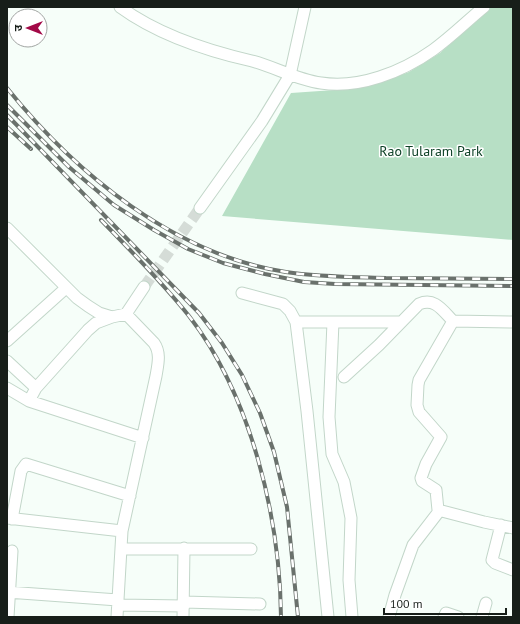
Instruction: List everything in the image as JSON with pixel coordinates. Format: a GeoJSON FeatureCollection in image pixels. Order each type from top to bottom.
{"type":"FeatureCollection","features":[{"type":"Feature","properties":{"kind":"street"},"geometry":{"type":"LineString","coordinates":[[120,7],[133,17],[194,44],[259,63],[290,75],[321,83],[339,84],[358,82],[403,68],[433,50],[484,7]]}},
{"type":"Feature","properties":{"kind":"street"},"geometry":{"type":"LineString","coordinates":[[200,208],[262,121],[290,75],[305,7]]}},
{"type":"Feature","properties":{"kind":"street"},"geometry":{"type":"LineString","coordinates":[[7,228],[77,298],[99,313],[112,317]]}},
{"type":"Feature","properties":{"kind":"street"},"geometry":{"type":"LineString","coordinates":[[29,401],[36,388],[88,330],[96,323],[126,314],[144,287]]}},
{"type":"Feature","properties":{"kind":"street"},"geometry":{"type":"LineString","coordinates":[[7,341],[66,288]]}},
{"type":"Feature","properties":{"kind":"street"},"geometry":{"type":"LineString","coordinates":[[242,293],[283,304],[290,311],[296,322],[307,412],[328,617]]}},
{"type":"Feature","properties":{"kind":"street"},"geometry":{"type":"LineString","coordinates":[[344,377],[379,345],[419,304],[429,301],[434,302],[453,321],[513,322]]}},
{"type":"Feature","properties":{"kind":"street"},"geometry":{"type":"LineString","coordinates":[[117,617],[122,531],[159,359],[154,342],[126,314]]}},
{"type":"Feature","properties":{"kind":"street"},"geometry":{"type":"LineString","coordinates":[[453,321],[419,380],[418,385],[417,405],[419,412],[441,437],[421,476],[422,481],[436,490],[437,508],[440,510],[513,528]]}},
{"type":"Feature","properties":{"kind":"street"},"geometry":{"type":"LineString","coordinates":[[296,322],[401,322]]}},
{"type":"Feature","properties":{"kind":"street"},"geometry":{"type":"LineString","coordinates":[[333,322],[329,417],[332,454],[344,482],[351,518],[349,580],[352,617]]}},
{"type":"Feature","properties":{"kind":"street"},"geometry":{"type":"LineString","coordinates":[[7,361],[36,388]]}},
{"type":"Feature","properties":{"kind":"street"},"geometry":{"type":"LineString","coordinates":[[7,388],[29,401],[143,438]]}},
{"type":"Feature","properties":{"kind":"street"},"geometry":{"type":"LineString","coordinates":[[122,531],[10,519],[21,471],[26,464],[130,496]]}},
{"type":"Feature","properties":{"kind":"street"},"geometry":{"type":"LineString","coordinates":[[389,617],[413,544],[440,510]]}},
{"type":"Feature","properties":{"kind":"street"},"geometry":{"type":"LineString","coordinates":[[501,525],[492,560],[495,563],[513,570]]}},
{"type":"Feature","properties":{"kind":"street"},"geometry":{"type":"LineString","coordinates":[[184,548],[184,608]]}},
{"type":"Feature","properties":{"kind":"street"},"geometry":{"type":"LineString","coordinates":[[122,549],[251,549]]}},
{"type":"Feature","properties":{"kind":"street"},"geometry":{"type":"LineString","coordinates":[[8,617],[8,592],[12,551]]}},
{"type":"Feature","properties":{"kind":"street"},"geometry":{"type":"LineString","coordinates":[[8,592],[184,608],[260,604]]}},
{"type":"Feature","properties":{"kind":"street"},"geometry":{"type":"LineString","coordinates":[[482,617],[486,603]]}},
{"type":"Feature","properties":{"kind":"street"},"geometry":{"type":"LineString","coordinates":[[444,617],[446,613],[458,617]]}},
{"type":"Feature","properties":{"kind":"green space","name":"Rao Tularam Park"},"geometry":{"type":"Polygon","coordinates":[[[491,7],[513,7],[513,240],[222,216],[291,93],[349,89],[387,80],[409,72],[440,53],[491,7]]]}},
{"type":"Feature","properties":{"kind":"tunnel"},"geometry":{"type":"LineString","coordinates":[[144,287],[200,208]]}},
{"type":"Feature","properties":{"kind":"railway"},"geometry":{"type":"LineString","coordinates":[[7,88],[34,120],[64,151],[96,180],[131,206],[167,229],[205,248],[245,263],[286,272],[311,275],[386,278],[513,279]]}},
{"type":"Feature","properties":{"kind":"railway"},"geometry":{"type":"LineString","coordinates":[[7,105],[69,167],[114,205],[188,249],[223,263],[304,282],[335,284],[513,286]]}},
{"type":"Feature","properties":{"kind":"railway"},"geometry":{"type":"LineString","coordinates":[[7,115],[199,313],[222,343],[242,375],[260,413],[274,452],[287,507],[298,617]]}},
{"type":"Feature","properties":{"kind":"railway"},"geometry":{"type":"LineString","coordinates":[[7,127],[31,149]]}},
{"type":"Feature","properties":{"kind":"railway"},"geometry":{"type":"LineString","coordinates":[[101,220],[179,303],[211,348],[229,383],[245,420],[258,459],[268,499],[275,539],[281,617]]}}]}
